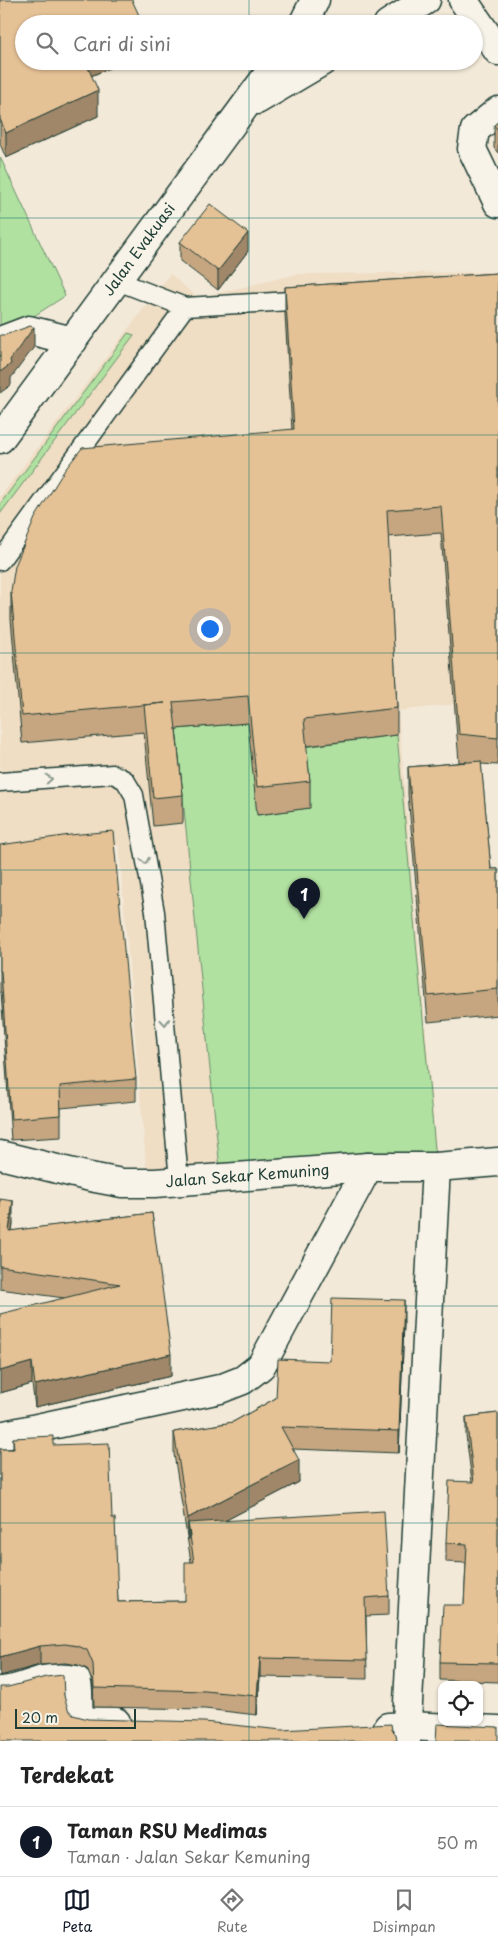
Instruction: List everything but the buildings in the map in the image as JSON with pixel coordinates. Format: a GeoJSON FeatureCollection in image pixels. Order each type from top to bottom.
{"type":"FeatureCollection","features":[{"type":"Feature","properties":{"kind":"street"},"geometry":{"type":"LineString","coordinates":[[308,15],[315,0]]}},
{"type":"Feature","properties":{"kind":"street"},"geometry":{"type":"LineString","coordinates":[[402,15],[426,0]]}},
{"type":"Feature","properties":{"kind":"street"},"geometry":{"type":"LineString","coordinates":[[462,0],[473,15]]}},
{"type":"Feature","properties":{"kind":"street"},"geometry":{"type":"LineString","coordinates":[[483,30],[498,51]]}},
{"type":"Feature","properties":{"kind":"street","name":"Jalan Evakuasi"},"geometry":{"type":"LineString","coordinates":[[0,439],[271,70]]}},
{"type":"Feature","properties":{"kind":"street"},"geometry":{"type":"LineString","coordinates":[[242,108],[307,70]]}},
{"type":"Feature","properties":{"kind":"street"},"geometry":{"type":"LineString","coordinates":[[498,111],[475,130],[472,149],[498,203]]}},
{"type":"Feature","properties":{"kind":"street"},"geometry":{"type":"LineString","coordinates":[[0,341],[28,330],[73,341]]}},
{"type":"Feature","properties":{"kind":"street","name":"Jalan Sekar Kemuning"},"geometry":{"type":"LineString","coordinates":[[0,1155],[122,1183],[155,1183],[368,1167],[436,1167],[498,1162]]}},
{"type":"Feature","properties":{"kind":"street"},"geometry":{"type":"LineString","coordinates":[[0,1436],[220,1389],[243,1380],[262,1366],[368,1167]]}},
{"type":"Feature","properties":{"kind":"street"},"geometry":{"type":"LineString","coordinates":[[407,1734],[436,1167]]}},
{"type":"Feature","properties":{"kind":"street"},"geometry":{"type":"LineString","coordinates":[[0,1691],[11,1691],[44,1680],[65,1678],[76,1680],[79,1687],[79,1717],[82,1721],[143,1723]]}},
{"type":"Feature","properties":{"kind":"street"},"geometry":{"type":"LineString","coordinates":[[368,1728],[407,1734],[498,1730]]}},
{"type":"Feature","properties":{"kind":"lane"},"geometry":{"type":"LineString","coordinates":[[115,280],[185,307],[322,299]]}},
{"type":"Feature","properties":{"kind":"lane"},"geometry":{"type":"LineString","coordinates":[[0,561],[185,307]]}},
{"type":"Feature","properties":{"kind":"lane"},"geometry":{"type":"LineString","coordinates":[[0,782],[113,774],[125,780],[134,795],[155,912],[179,1180]]}},
{"type":"Feature","properties":{"kind":"shaded area"},"geometry":{"type":"Polygon","coordinates":[[[498,272],[498,699],[398,711],[437,1161],[147,1175],[119,845],[0,860],[0,497],[170,274],[198,298],[297,274],[498,272]]]}},
{"type":"Feature","properties":{"kind":"green space"},"geometry":{"type":"Polygon","coordinates":[[[0,157],[65,296],[23,323],[0,333],[0,157]]]}},
{"type":"Feature","properties":{"kind":"green space"},"geometry":{"type":"Polygon","coordinates":[[[128,333],[134,335],[0,514],[0,504],[128,333]]]}},
{"type":"Feature","properties":{"kind":"green space"},"geometry":{"type":"Polygon","coordinates":[[[283,720],[258,815],[309,808],[304,747],[397,735],[436,1160],[220,1169],[176,729],[283,720]]]}},
{"type":"Feature","properties":{"kind":"place","name":"Taman RSU Medimas"},"geometry":{"type":"Point","coordinates":[304,919]}}]}
